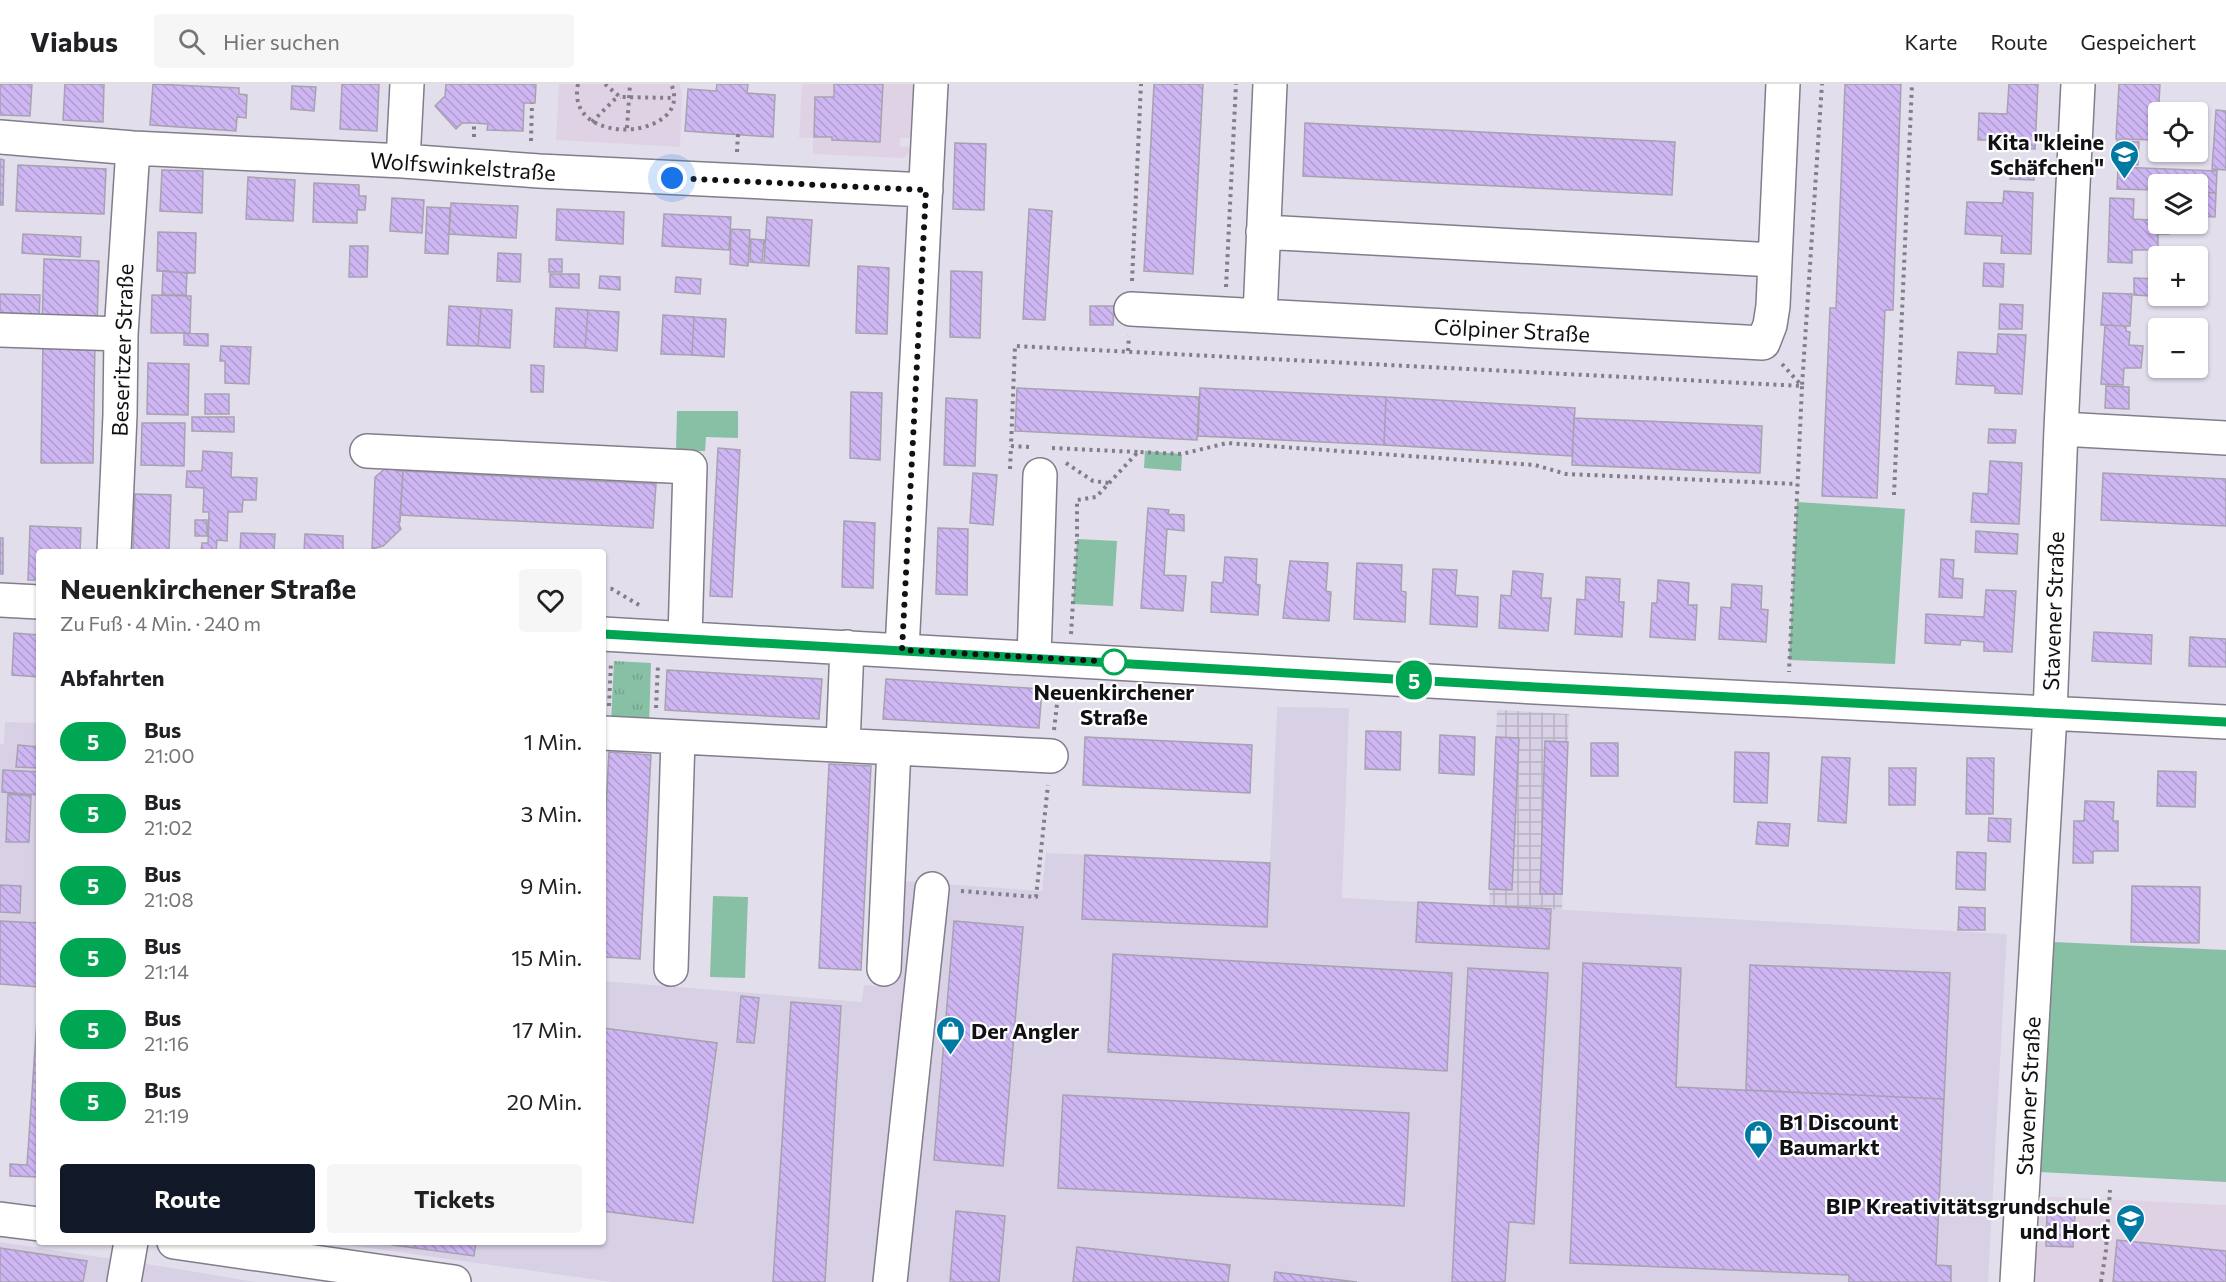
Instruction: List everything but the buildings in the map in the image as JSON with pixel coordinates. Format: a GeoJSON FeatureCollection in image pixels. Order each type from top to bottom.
{"type":"FeatureCollection","features":[{"type":"Feature","properties":{"kind":"street"},"geometry":{"type":"LineString","coordinates":[[403,161],[407,84]]}},
{"type":"Feature","properties":{"kind":"street"},"geometry":{"type":"LineString","coordinates":[[902,650],[931,84]]}},
{"type":"Feature","properties":{"kind":"street"},"geometry":{"type":"LineString","coordinates":[[1260,316],[1270,84]]}},
{"type":"Feature","properties":{"kind":"street"},"geometry":{"type":"LineString","coordinates":[[1762,343],[1770,325],[1773,306],[1783,84]]}},
{"type":"Feature","properties":{"kind":"street","name":"Stavener Straße"},"geometry":{"type":"LineString","coordinates":[[2017,1282],[2050,714],[2061,429],[2079,84]]}},
{"type":"Feature","properties":{"kind":"street","name":"Wolfswinkelstraße"},"geometry":{"type":"LineString","coordinates":[[0,137],[133,148],[926,190]]}},
{"type":"Feature","properties":{"kind":"street","name":"Beseritzer Straße"},"geometry":{"type":"LineString","coordinates":[[114,549],[121,334],[133,148]]}},
{"type":"Feature","properties":{"kind":"street"},"geometry":{"type":"LineString","coordinates":[[1263,232],[1774,260]]}},
{"type":"Feature","properties":{"kind":"street","name":"Cölpiner Straße"},"geometry":{"type":"LineString","coordinates":[[1131,309],[1762,343]]}},
{"type":"Feature","properties":{"kind":"street"},"geometry":{"type":"LineString","coordinates":[[0,330],[121,334]]}},
{"type":"Feature","properties":{"kind":"street"},"geometry":{"type":"LineString","coordinates":[[2061,429],[2226,438]]}},
{"type":"Feature","properties":{"kind":"street"},"geometry":{"type":"LineString","coordinates":[[367,452],[690,467],[672,638]]}},
{"type":"Feature","properties":{"kind":"street"},"geometry":{"type":"LineString","coordinates":[[1038,456],[1056,651]]}},
{"type":"Feature","properties":{"kind":"street"},"geometry":{"type":"LineString","coordinates":[[0,600],[36,602]]}},
{"type":"Feature","properties":{"kind":"street"},"geometry":{"type":"LineString","coordinates":[[607,634],[902,650],[1056,651],[1535,687],[2226,722]]}},
{"type":"Feature","properties":{"kind":"street"},"geometry":{"type":"LineString","coordinates":[[843,745],[847,647]]}},
{"type":"Feature","properties":{"kind":"street"},"geometry":{"type":"LineString","coordinates":[[606,733],[1052,756]]}},
{"type":"Feature","properties":{"kind":"street"},"geometry":{"type":"LineString","coordinates":[[667,736],[671,969]]}},
{"type":"Feature","properties":{"kind":"street"},"geometry":{"type":"LineString","coordinates":[[884,969],[894,748]]}},
{"type":"Feature","properties":{"kind":"street"},"geometry":{"type":"LineString","coordinates":[[890,1282],[932,889]]}},
{"type":"Feature","properties":{"kind":"street"},"geometry":{"type":"LineString","coordinates":[[0,1219],[36,1224]]}},
{"type":"Feature","properties":{"kind":"street"},"geometry":{"type":"LineString","coordinates":[[124,1282],[130,1245]]}},
{"type":"Feature","properties":{"kind":"street"},"geometry":{"type":"LineString","coordinates":[[195,1245],[454,1282]]}},
{"type":"Feature","properties":{"kind":"path"},"geometry":{"type":"LineString","coordinates":[[578,84],[577,101],[581,111],[592,122],[627,129],[642,129],[655,125],[664,118],[675,98],[671,84]]}},
{"type":"Feature","properties":{"kind":"path"},"geometry":{"type":"LineString","coordinates":[[606,84],[620,97]]}},
{"type":"Feature","properties":{"kind":"path"},"geometry":{"type":"LineString","coordinates":[[627,129],[630,84]]}},
{"type":"Feature","properties":{"kind":"path"},"geometry":{"type":"LineString","coordinates":[[1128,351],[1141,84]]}},
{"type":"Feature","properties":{"kind":"path"},"geometry":{"type":"LineString","coordinates":[[1225,314],[1236,84]]}},
{"type":"Feature","properties":{"kind":"path"},"geometry":{"type":"LineString","coordinates":[[1789,679],[1802,386],[1822,84]]}},
{"type":"Feature","properties":{"kind":"path"},"geometry":{"type":"LineString","coordinates":[[1894,495],[1912,84]]}},
{"type":"Feature","properties":{"kind":"path"},"geometry":{"type":"LineString","coordinates":[[592,122],[620,97],[675,98]]}},
{"type":"Feature","properties":{"kind":"path"},"geometry":{"type":"LineString","coordinates":[[531,144],[532,103]]}},
{"type":"Feature","properties":{"kind":"path"},"geometry":{"type":"LineString","coordinates":[[474,123],[474,141]]}},
{"type":"Feature","properties":{"kind":"path"},"geometry":{"type":"LineString","coordinates":[[737,156],[738,134]]}},
{"type":"Feature","properties":{"kind":"path"},"geometry":{"type":"LineString","coordinates":[[1762,343],[1802,386]]}},
{"type":"Feature","properties":{"kind":"path"},"geometry":{"type":"LineString","coordinates":[[1797,484],[1566,474],[1535,465],[1227,443],[1182,454],[1138,452],[1038,456],[1011,446],[1015,346],[1802,386]]}},
{"type":"Feature","properties":{"kind":"path"},"geometry":{"type":"LineString","coordinates":[[932,889],[1036,897],[1052,756],[1056,651],[1077,539],[1077,500],[1096,497],[1138,452]]}},
{"type":"Feature","properties":{"kind":"path"},"geometry":{"type":"LineString","coordinates":[[606,684],[607,634]]}},
{"type":"Feature","properties":{"kind":"path"},"geometry":{"type":"LineString","coordinates":[[667,736],[672,638]]}},
{"type":"Feature","properties":{"kind":"path"},"geometry":{"type":"LineString","coordinates":[[2101,1282],[2106,1250],[2110,1190]]}},
{"type":"Feature","properties":{"kind":"shaded area"},"geometry":{"type":"Polygon","coordinates":[[[559,84],[680,84],[682,95],[680,147],[556,140],[559,84]]]}},
{"type":"Feature","properties":{"kind":"shaded area"},"geometry":{"type":"Polygon","coordinates":[[[802,84],[913,84],[910,138],[900,138],[900,147],[909,146],[906,157],[813,154],[813,138],[799,138],[802,84]]]}},
{"type":"Feature","properties":{"kind":"shaded area"},"geometry":{"type":"Polygon","coordinates":[[[1277,707],[1349,708],[1342,898],[2007,934],[1988,1282],[612,1282],[349,1245],[606,1245],[606,981],[862,1002],[864,985],[892,987],[903,881],[1042,891],[1046,853],[1270,863],[1277,707]]]}},
{"type":"Feature","properties":{"kind":"shaded area"},"geometry":{"type":"Polygon","coordinates":[[[1497,710],[1569,714],[1562,910],[1489,906],[1497,710]]]}},
{"type":"Feature","properties":{"kind":"shaded area"},"geometry":{"type":"Polygon","coordinates":[[[5,722],[36,723],[36,923],[0,921],[0,744],[4,744],[5,722]]]}},
{"type":"Feature","properties":{"kind":"shaded area","name":"BIP Kreativitätsgrundschule und Hort"},"geometry":{"type":"Polygon","coordinates":[[[2039,1196],[2226,1205],[2226,1282],[2034,1282],[2039,1196]]]}},
{"type":"Feature","properties":{"kind":"shaded area"},"geometry":{"type":"Polygon","coordinates":[[[0,1242],[172,1268],[255,1282],[0,1282],[0,1242]]]}},
{"type":"Feature","properties":{"kind":"green space"},"geometry":{"type":"Polygon","coordinates":[[[677,411],[738,411],[738,438],[706,437],[705,451],[676,451],[677,411]]]}},
{"type":"Feature","properties":{"kind":"green space"},"geometry":{"type":"Polygon","coordinates":[[[1145,451],[1182,454],[1181,471],[1144,468],[1145,451]]]}},
{"type":"Feature","properties":{"kind":"green space"},"geometry":{"type":"Polygon","coordinates":[[[1797,502],[1905,509],[1895,664],[1789,660],[1797,502]]]}},
{"type":"Feature","properties":{"kind":"green space"},"geometry":{"type":"Polygon","coordinates":[[[1077,539],[1117,541],[1113,606],[1073,604],[1077,539]]]}},
{"type":"Feature","properties":{"kind":"green space"},"geometry":{"type":"Polygon","coordinates":[[[614,661],[651,663],[649,725],[611,723],[614,661]]]}},
{"type":"Feature","properties":{"kind":"green space"},"geometry":{"type":"Polygon","coordinates":[[[713,896],[748,897],[745,978],[710,977],[713,896]]]}},
{"type":"Feature","properties":{"kind":"green space"},"geometry":{"type":"Polygon","coordinates":[[[2053,942],[2226,950],[2226,1182],[2040,1172],[2053,942]]]}},
{"type":"Feature","properties":{"kind":"bus line","name":"5"},"geometry":{"type":"LineString","coordinates":[[606,634],[1535,687],[2226,722]]}},
{"type":"Feature","properties":{"kind":"place","name":"Kita \"kleine Schäfchen\""},"geometry":{"type":"Point","coordinates":[2125,180]}},
{"type":"Feature","properties":{"kind":"place","name":"Neuenkirchener Straße"},"geometry":{"type":"Point","coordinates":[1114,662]}},
{"type":"Feature","properties":{"kind":"place","name":"Der Angler"},"geometry":{"type":"Point","coordinates":[950,1056]}},
{"type":"Feature","properties":{"kind":"place","name":"B1 Discount Baumarkt"},"geometry":{"type":"Point","coordinates":[1758,1160]}},
{"type":"Feature","properties":{"kind":"place","name":"BIP Kreativitätsgrundschule und Hort"},"geometry":{"type":"Point","coordinates":[2131,1244]}},
{"type":"Feature","properties":{"kind":"route"},"geometry":{"type":"LineString","coordinates":[[672,178],[926,190],[902,650],[1114,662]]}}]}
